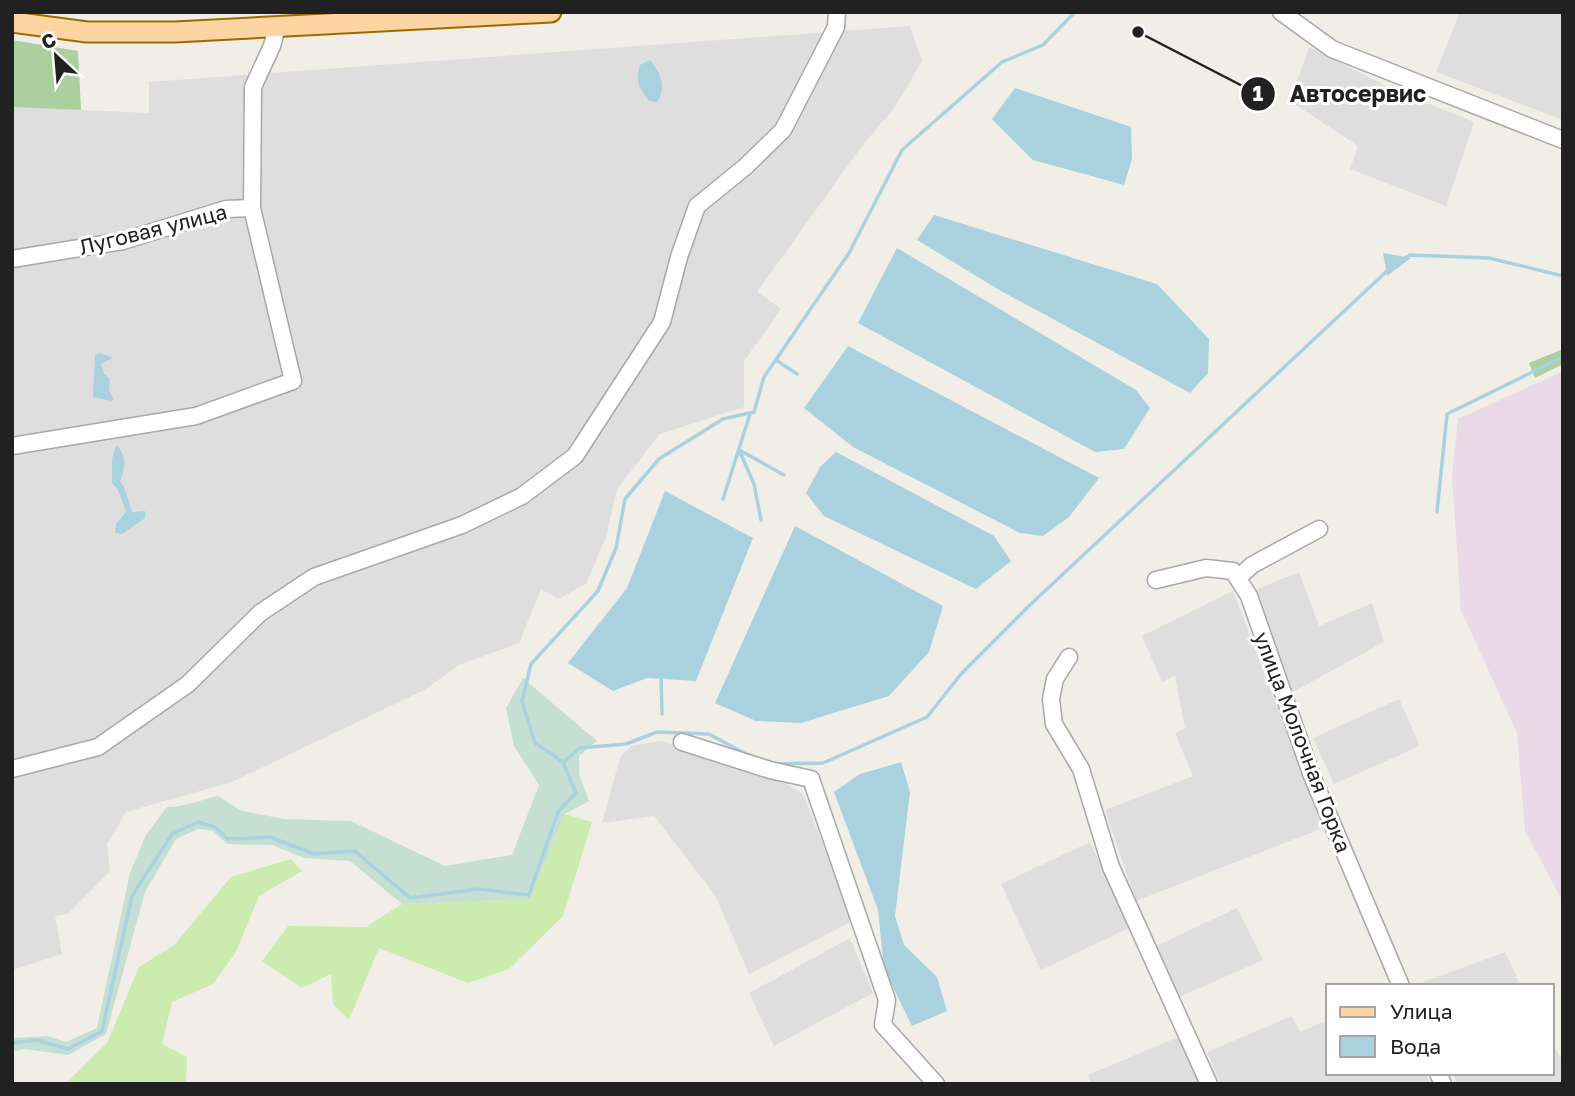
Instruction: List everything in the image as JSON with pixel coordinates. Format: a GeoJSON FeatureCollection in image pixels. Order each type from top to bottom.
{"type":"FeatureCollection","features":[{"type":"Feature","properties":{"kind":"main road"},"geometry":{"type":"LineString","coordinates":[[12,22],[88,32],[277,27],[551,12]]}},
{"type":"Feature","properties":{"kind":"street"},"geometry":{"type":"LineString","coordinates":[[12,769],[98,747],[188,684],[260,613],[314,578],[462,525],[522,496],[575,456],[662,322],[679,257],[697,206],[745,167],[783,130],[836,27],[837,12]]}},
{"type":"Feature","properties":{"kind":"street"},"geometry":{"type":"LineString","coordinates":[[1280,12],[1332,49],[1563,140]]}},
{"type":"Feature","properties":{"kind":"street","name":"Луговая улица"},"geometry":{"type":"LineString","coordinates":[[12,446],[195,416],[293,381],[251,208],[253,87],[272,46],[277,27]]}},
{"type":"Feature","properties":{"kind":"street","name":"Луговая улица"},"geometry":{"type":"LineString","coordinates":[[12,259],[123,241],[226,209],[251,208]]}},
{"type":"Feature","properties":{"kind":"street"},"geometry":{"type":"LineString","coordinates":[[1156,580],[1206,568],[1233,571],[1238,578],[1252,565],[1319,529]]}},
{"type":"Feature","properties":{"kind":"street","name":"улица Молочная Горка"},"geometry":{"type":"LineString","coordinates":[[1238,578],[1249,596],[1312,776],[1400,984]]}},
{"type":"Feature","properties":{"kind":"street"},"geometry":{"type":"LineString","coordinates":[[1069,657],[1055,679],[1051,699],[1054,724],[1082,769],[1111,867],[1209,1084]]}},
{"type":"Feature","properties":{"kind":"street"},"geometry":{"type":"LineString","coordinates":[[682,742],[770,770],[811,779],[887,1000],[883,1025],[936,1084]]}},
{"type":"Feature","properties":{"kind":"shaded area"},"geometry":{"type":"Polygon","coordinates":[[[1460,12],[1563,12],[1563,120],[1436,72],[1460,12]]]}},
{"type":"Feature","properties":{"kind":"shaded area"},"geometry":{"type":"Polygon","coordinates":[[[910,26],[922,61],[895,107],[862,146],[757,292],[781,309],[744,361],[744,407],[660,434],[617,489],[606,537],[586,584],[558,599],[541,589],[519,643],[459,665],[424,690],[232,782],[126,812],[107,844],[110,871],[68,914],[55,916],[62,954],[12,970],[12,94],[14,107],[149,113],[149,82],[910,26]]]}},
{"type":"Feature","properties":{"kind":"shaded area"},"geometry":{"type":"Polygon","coordinates":[[[1309,47],[1390,88],[1474,122],[1446,206],[1350,169],[1358,146],[1290,101],[1309,47]]]}},
{"type":"Feature","properties":{"kind":"shaded area"},"geometry":{"type":"Polygon","coordinates":[[[1563,371],[1563,902],[1525,831],[1517,733],[1461,610],[1452,476],[1458,419],[1563,371]]]}},
{"type":"Feature","properties":{"kind":"shaded area"},"geometry":{"type":"Polygon","coordinates":[[[1299,572],[1319,626],[1372,603],[1384,642],[1293,692],[1252,591],[1299,572]]]}},
{"type":"Feature","properties":{"kind":"shaded area"},"geometry":{"type":"Polygon","coordinates":[[[1233,591],[1323,828],[1136,901],[1105,810],[1193,776],[1175,733],[1185,728],[1175,676],[1162,682],[1142,636],[1233,591]]]}},
{"type":"Feature","properties":{"kind":"shaded area"},"geometry":{"type":"Polygon","coordinates":[[[1399,699],[1420,746],[1334,784],[1313,738],[1399,699]]]}},
{"type":"Feature","properties":{"kind":"shaded area"},"geometry":{"type":"Polygon","coordinates":[[[662,741],[779,779],[803,794],[853,921],[749,974],[715,895],[654,816],[602,823],[620,758],[631,746],[662,741]]]}},
{"type":"Feature","properties":{"kind":"shaded area"},"geometry":{"type":"Polygon","coordinates":[[[1090,842],[1131,927],[1041,970],[1001,884],[1090,842]]]}},
{"type":"Feature","properties":{"kind":"shaded area"},"geometry":{"type":"Polygon","coordinates":[[[1237,908],[1263,960],[1179,997],[1156,946],[1237,908]]]}},
{"type":"Feature","properties":{"kind":"shaded area"},"geometry":{"type":"Polygon","coordinates":[[[850,938],[873,993],[774,1046],[749,993],[850,938]]]}},
{"type":"Feature","properties":{"kind":"shaded area"},"geometry":{"type":"Polygon","coordinates":[[[1505,952],[1520,984],[1421,984],[1505,952]]]}},
{"type":"Feature","properties":{"kind":"shaded area"},"geometry":{"type":"Polygon","coordinates":[[[1292,1016],[1300,1032],[1326,1021],[1326,1075],[1427,1075],[1430,1084],[1221,1084],[1207,1052],[1292,1016]]]}},
{"type":"Feature","properties":{"kind":"shaded area"},"geometry":{"type":"Polygon","coordinates":[[[1178,1037],[1200,1084],[1091,1084],[1088,1075],[1178,1037]]]}},
{"type":"Feature","properties":{"kind":"shaded area"},"geometry":{"type":"Polygon","coordinates":[[[1554,1046],[1563,1061],[1563,1084],[1457,1084],[1454,1075],[1554,1075],[1554,1046]]]}},
{"type":"Feature","properties":{"kind":"green space"},"geometry":{"type":"Polygon","coordinates":[[[12,40],[78,51],[81,110],[13,107],[12,40]]]}},
{"type":"Feature","properties":{"kind":"green space"},"geometry":{"type":"Polygon","coordinates":[[[1563,349],[1563,364],[1535,378],[1529,363],[1563,349]]]}},
{"type":"Feature","properties":{"kind":"green space"},"geometry":{"type":"Polygon","coordinates":[[[523,678],[597,741],[579,756],[579,774],[589,801],[565,814],[529,899],[402,904],[350,861],[304,858],[272,845],[227,844],[213,831],[198,829],[176,839],[145,892],[106,1034],[68,1055],[24,1049],[12,1052],[12,1038],[47,1036],[66,1042],[97,1028],[130,873],[146,835],[167,807],[218,796],[242,811],[284,819],[351,821],[445,866],[512,855],[539,785],[514,746],[506,708],[523,678]]]}},
{"type":"Feature","properties":{"kind":"green space"},"geometry":{"type":"Polygon","coordinates":[[[565,814],[592,822],[563,916],[509,969],[468,983],[379,948],[349,1020],[333,1004],[331,974],[302,988],[262,961],[288,926],[366,927],[402,904],[529,899],[565,814]]]}},
{"type":"Feature","properties":{"kind":"green space"},"geometry":{"type":"Polygon","coordinates":[[[291,859],[302,871],[259,896],[236,952],[213,984],[172,1002],[162,1044],[187,1057],[186,1084],[65,1084],[107,1043],[139,967],[174,945],[231,877],[291,859]]]}},
{"type":"Feature","properties":{"kind":"water"},"geometry":{"type":"Polygon","coordinates":[[[650,60],[657,70],[662,86],[657,102],[649,101],[638,80],[640,65],[650,60]]]}},
{"type":"Feature","properties":{"kind":"water"},"geometry":{"type":"Polygon","coordinates":[[[1015,88],[1131,127],[1132,159],[1124,185],[1033,160],[992,119],[1015,88]]]}},
{"type":"Feature","properties":{"kind":"water"},"geometry":{"type":"Polygon","coordinates":[[[934,215],[1157,284],[1209,339],[1208,373],[1190,393],[1001,291],[917,240],[934,215]]]}},
{"type":"Feature","properties":{"kind":"water"},"geometry":{"type":"Polygon","coordinates":[[[897,248],[1136,390],[1150,408],[1124,449],[1095,452],[858,323],[897,248]]]}},
{"type":"Feature","properties":{"kind":"water"},"geometry":{"type":"Polygon","coordinates":[[[1383,253],[1411,258],[1387,276],[1383,253]]]}},
{"type":"Feature","properties":{"kind":"water"},"geometry":{"type":"Polygon","coordinates":[[[848,346],[1099,478],[1069,517],[1043,536],[1020,533],[853,447],[804,408],[848,346]]]}},
{"type":"Feature","properties":{"kind":"water"},"geometry":{"type":"Polygon","coordinates":[[[100,353],[113,358],[101,364],[104,374],[110,379],[109,391],[114,399],[112,401],[93,397],[95,355],[100,353]]]}},
{"type":"Feature","properties":{"kind":"water"},"geometry":{"type":"Polygon","coordinates":[[[116,445],[124,458],[120,481],[132,512],[145,511],[145,518],[122,534],[115,533],[116,524],[126,512],[118,490],[112,483],[112,459],[116,445]]]}},
{"type":"Feature","properties":{"kind":"water"},"geometry":{"type":"Polygon","coordinates":[[[836,452],[994,536],[1011,561],[976,589],[824,516],[806,493],[820,467],[836,452]]]}},
{"type":"Feature","properties":{"kind":"water"},"geometry":{"type":"Polygon","coordinates":[[[665,491],[753,538],[696,681],[647,678],[613,691],[568,663],[627,588],[665,491]]]}},
{"type":"Feature","properties":{"kind":"water"},"geometry":{"type":"Polygon","coordinates":[[[795,526],[943,606],[929,652],[889,696],[801,723],[756,721],[715,703],[795,526]]]}},
{"type":"Feature","properties":{"kind":"water"},"geometry":{"type":"Polygon","coordinates":[[[901,762],[910,792],[895,916],[904,945],[937,977],[947,1011],[912,1026],[884,969],[878,910],[834,792],[860,774],[901,762]]]}},
{"type":"Feature","properties":{"kind":"waterway"},"geometry":{"type":"LineString","coordinates":[[12,1043],[37,1040],[68,1049],[102,1031],[132,896],[172,834],[198,822],[215,827],[228,839],[270,837],[314,854],[355,851],[410,898],[478,889],[529,895],[558,812],[576,793],[563,762],[535,743],[522,701],[531,664],[598,591],[616,548],[625,499],[659,459],[723,419],[754,412],[764,377],[849,253],[902,150],[1002,62],[1043,45],[1075,12]]}},
{"type":"Feature","properties":{"kind":"waterway"},"geometry":{"type":"LineString","coordinates":[[1405,258],[1410,255],[1489,258],[1563,276]]}},
{"type":"Feature","properties":{"kind":"waterway"},"geometry":{"type":"LineString","coordinates":[[774,764],[823,763],[927,717],[961,674],[1031,604],[1387,271]]}},
{"type":"Feature","properties":{"kind":"waterway"},"geometry":{"type":"LineString","coordinates":[[1437,512],[1447,414],[1563,357]]}},
{"type":"Feature","properties":{"kind":"waterway"},"geometry":{"type":"LineString","coordinates":[[776,360],[797,374]]}},
{"type":"Feature","properties":{"kind":"waterway"},"geometry":{"type":"LineString","coordinates":[[723,499],[750,414]]}},
{"type":"Feature","properties":{"kind":"waterway"},"geometry":{"type":"LineString","coordinates":[[739,450],[754,484],[761,520]]}},
{"type":"Feature","properties":{"kind":"waterway"},"geometry":{"type":"LineString","coordinates":[[741,451],[784,475]]}},
{"type":"Feature","properties":{"kind":"waterway"},"geometry":{"type":"LineString","coordinates":[[661,675],[662,714]]}},
{"type":"Feature","properties":{"kind":"waterway"},"geometry":{"type":"LineString","coordinates":[[563,762],[580,748],[626,744],[657,732],[709,734],[748,755]]}},
{"type":"Feature","properties":{"kind":"place","name":"Автосервис"},"geometry":{"type":"Point","coordinates":[1138,32]}}]}
